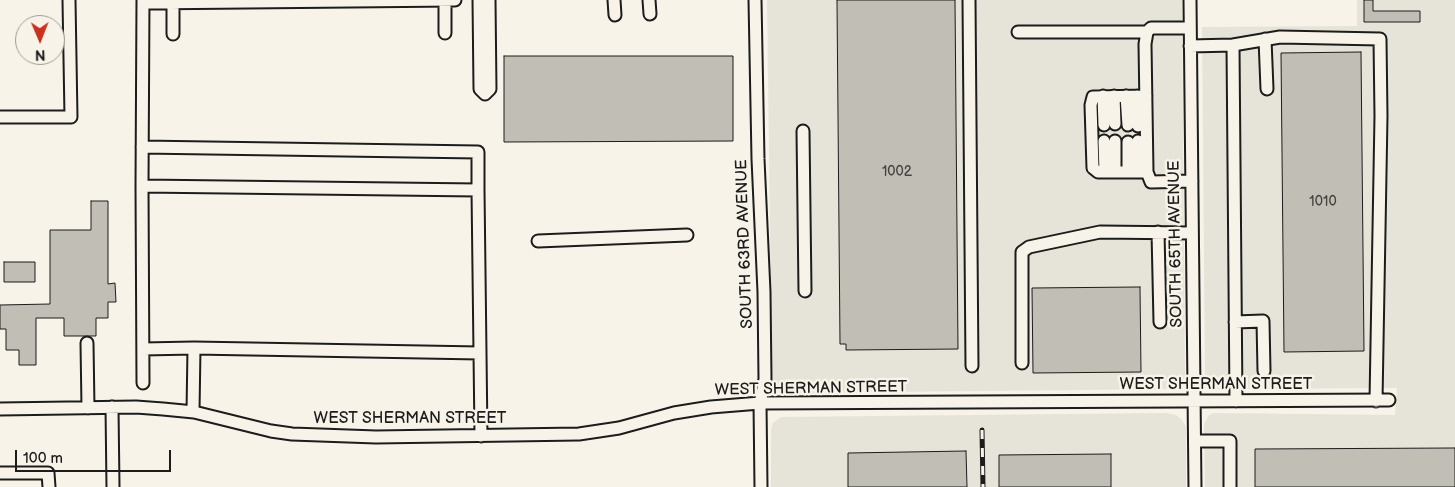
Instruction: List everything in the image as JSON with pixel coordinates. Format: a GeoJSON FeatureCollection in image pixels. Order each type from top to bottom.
{"type":"FeatureCollection","features":[{"type":"Feature","properties":{"kind":"street"},"geometry":{"type":"LineString","coordinates":[[0,117],[71,117],[69,0]]}},
{"type":"Feature","properties":{"kind":"street"},"geometry":{"type":"LineString","coordinates":[[445,0],[445,33]]}},
{"type":"Feature","properties":{"kind":"street"},"geometry":{"type":"LineString","coordinates":[[143,383],[143,2],[455,0]]}},
{"type":"Feature","properties":{"kind":"street"},"geometry":{"type":"LineString","coordinates":[[479,0],[480,89],[485,94],[490,89],[489,0]]}},
{"type":"Feature","properties":{"kind":"street"},"geometry":{"type":"LineString","coordinates":[[614,0],[615,15]]}},
{"type":"Feature","properties":{"kind":"street"},"geometry":{"type":"LineString","coordinates":[[649,0],[650,14]]}},
{"type":"Feature","properties":{"kind":"street","name":"SOUTH 63RD AVENUE"},"geometry":{"type":"LineString","coordinates":[[755,0],[766,379],[760,403],[761,487]]}},
{"type":"Feature","properties":{"kind":"street"},"geometry":{"type":"LineString","coordinates":[[969,0],[972,366]]}},
{"type":"Feature","properties":{"kind":"street","name":"SOUTH 65TH AVENUE"},"geometry":{"type":"LineString","coordinates":[[1190,0],[1195,487]]}},
{"type":"Feature","properties":{"kind":"street"},"geometry":{"type":"LineString","coordinates":[[173,1],[173,34]]}},
{"type":"Feature","properties":{"kind":"street"},"geometry":{"type":"LineString","coordinates":[[1133,125],[1147,32],[1151,28],[1190,28]]}},
{"type":"Feature","properties":{"kind":"street"},"geometry":{"type":"LineString","coordinates":[[1018,32],[1147,32]]}},
{"type":"Feature","properties":{"kind":"street"},"geometry":{"type":"LineString","coordinates":[[1190,46],[1233,45],[1280,38],[1380,39],[1381,116],[1376,401]]}},
{"type":"Feature","properties":{"kind":"street"},"geometry":{"type":"LineString","coordinates":[[1265,39],[1266,89]]}},
{"type":"Feature","properties":{"kind":"street"},"geometry":{"type":"LineString","coordinates":[[1233,45],[1236,401]]}},
{"type":"Feature","properties":{"kind":"street"},"geometry":{"type":"LineString","coordinates":[[1109,96],[1109,125]]}},
{"type":"Feature","properties":{"kind":"street"},"geometry":{"type":"LineString","coordinates":[[1136,96],[1092,97],[1093,168],[1098,172],[1137,172],[1150,182],[1192,181]]}},
{"type":"Feature","properties":{"kind":"street"},"geometry":{"type":"LineString","coordinates":[[1136,96],[1137,172]]}},
{"type":"Feature","properties":{"kind":"street"},"geometry":{"type":"LineString","coordinates":[[804,131],[805,291]]}},
{"type":"Feature","properties":{"kind":"street"},"geometry":{"type":"LineString","coordinates":[[1110,141],[1110,172]]}},
{"type":"Feature","properties":{"kind":"street"},"geometry":{"type":"LineString","coordinates":[[1133,142],[1137,172]]}},
{"type":"Feature","properties":{"kind":"street"},"geometry":{"type":"LineString","coordinates":[[142,147],[478,152],[482,436]]}},
{"type":"Feature","properties":{"kind":"street"},"geometry":{"type":"LineString","coordinates":[[142,186],[478,190]]}},
{"type":"Feature","properties":{"kind":"street"},"geometry":{"type":"LineString","coordinates":[[1022,363],[1022,252],[1030,247],[1100,232],[1192,233]]}},
{"type":"Feature","properties":{"kind":"street"},"geometry":{"type":"LineString","coordinates":[[1158,232],[1160,322]]}},
{"type":"Feature","properties":{"kind":"street"},"geometry":{"type":"LineString","coordinates":[[538,241],[687,235]]}},
{"type":"Feature","properties":{"kind":"street"},"geometry":{"type":"LineString","coordinates":[[1235,322],[1263,321],[1264,371]]}},
{"type":"Feature","properties":{"kind":"street"},"geometry":{"type":"LineString","coordinates":[[87,343],[88,408]]}},
{"type":"Feature","properties":{"kind":"street"},"geometry":{"type":"LineString","coordinates":[[143,349],[194,348],[480,353]]}},
{"type":"Feature","properties":{"kind":"street"},"geometry":{"type":"LineString","coordinates":[[193,412],[194,348]]}},
{"type":"Feature","properties":{"kind":"street","name":"WEST SHERMAN STREET"},"geometry":{"type":"LineString","coordinates":[[0,409],[136,407],[193,412],[270,431],[292,434],[376,437],[579,434],[619,428],[674,413],[711,407],[760,403],[1389,400]]}},
{"type":"Feature","properties":{"kind":"street"},"geometry":{"type":"LineString","coordinates":[[112,408],[113,487]]}},
{"type":"Feature","properties":{"kind":"street"},"geometry":{"type":"LineString","coordinates":[[1195,440],[1230,441],[1230,487]]}},
{"type":"Feature","properties":{"kind":"street"},"geometry":{"type":"LineString","coordinates":[[0,474],[48,473],[49,487]]}},
{"type":"Feature","properties":{"kind":"shaded area"},"geometry":{"type":"Polygon","coordinates":[[[767,0],[1182,0],[1185,376],[1182,383],[1176,389],[786,393],[778,390],[772,382],[767,0]]]}},
{"type":"Feature","properties":{"kind":"shaded area"},"geometry":{"type":"Polygon","coordinates":[[[1357,0],[1455,0],[1455,487],[1205,487],[1204,425],[1208,416],[1213,413],[1395,415],[1397,388],[1217,389],[1205,380],[1202,27],[1357,26],[1357,0]]]}},
{"type":"Feature","properties":{"kind":"shaded area"},"geometry":{"type":"Polygon","coordinates":[[[1166,413],[1176,415],[1186,427],[1186,487],[771,487],[771,430],[773,423],[781,417],[1166,413]]]}},
{"type":"Feature","properties":{"kind":"building"},"geometry":{"type":"Polygon","coordinates":[[[837,0],[955,0],[958,349],[846,350],[846,344],[840,344],[837,0]]]}},
{"type":"Feature","properties":{"kind":"building"},"geometry":{"type":"Polygon","coordinates":[[[1364,0],[1373,0],[1373,11],[1420,11],[1420,22],[1364,22],[1364,0]]]}},
{"type":"Feature","properties":{"kind":"building"},"geometry":{"type":"Polygon","coordinates":[[[1361,52],[1364,351],[1284,352],[1281,53],[1361,52]]]}},
{"type":"Feature","properties":{"kind":"building"},"geometry":{"type":"Polygon","coordinates":[[[504,56],[733,56],[733,141],[504,142],[504,56]]]}},
{"type":"Feature","properties":{"kind":"building"},"geometry":{"type":"Polygon","coordinates":[[[91,201],[108,201],[108,284],[115,283],[116,302],[108,302],[108,318],[96,318],[96,336],[64,336],[64,318],[36,318],[36,365],[19,365],[19,350],[6,350],[6,329],[0,329],[0,305],[50,304],[50,230],[91,230],[91,201]]]}},
{"type":"Feature","properties":{"kind":"building"},"geometry":{"type":"Polygon","coordinates":[[[4,262],[35,262],[35,282],[4,282],[4,262]]]}},
{"type":"Feature","properties":{"kind":"building"},"geometry":{"type":"Polygon","coordinates":[[[1140,287],[1141,372],[1033,373],[1032,288],[1140,287]]]}},
{"type":"Feature","properties":{"kind":"building"},"geometry":{"type":"Polygon","coordinates":[[[1455,448],[1455,487],[1255,487],[1255,449],[1455,448]]]}},
{"type":"Feature","properties":{"kind":"building"},"geometry":{"type":"Polygon","coordinates":[[[966,451],[967,487],[848,487],[848,453],[966,451]]]}},
{"type":"Feature","properties":{"kind":"building"},"geometry":{"type":"Polygon","coordinates":[[[1111,454],[1111,487],[999,487],[999,455],[1111,454]]]}},
{"type":"Feature","properties":{"kind":"railway"},"geometry":{"type":"LineString","coordinates":[[982,430],[983,487]]}}]}
